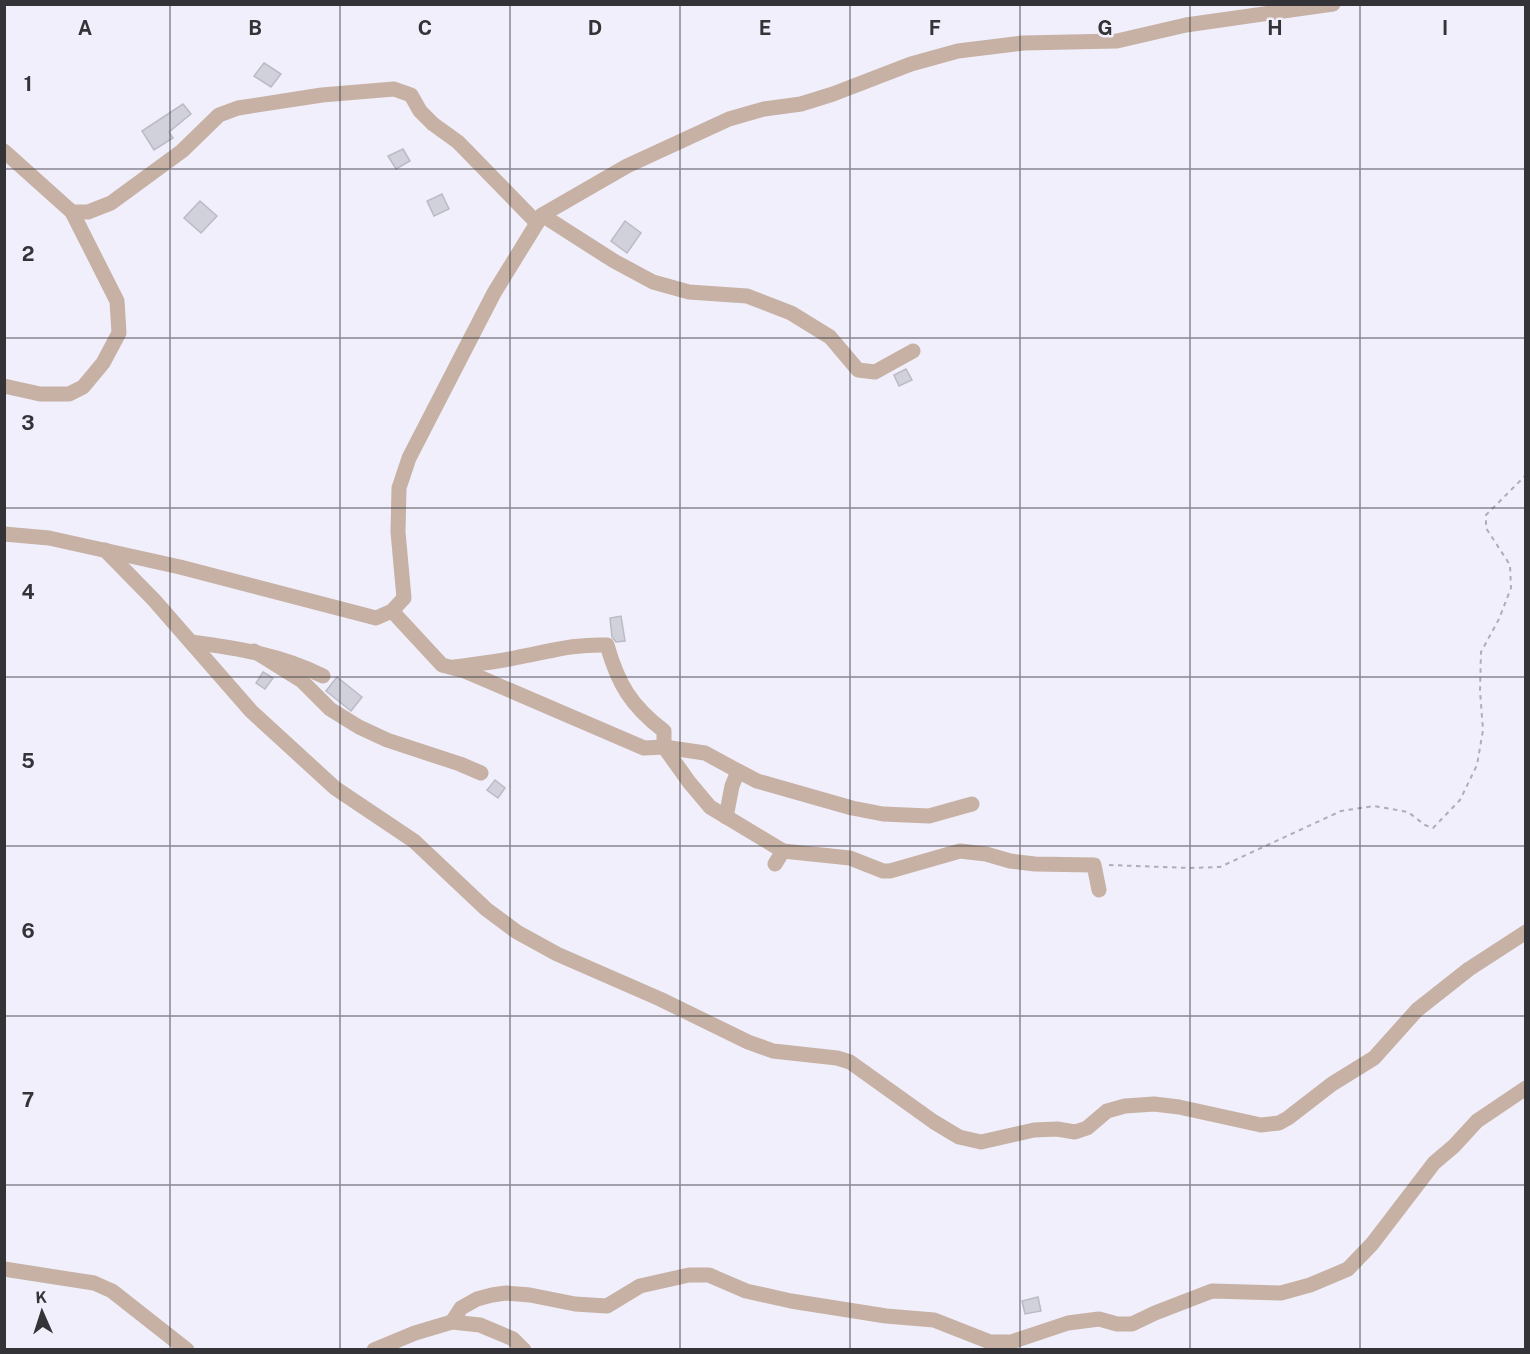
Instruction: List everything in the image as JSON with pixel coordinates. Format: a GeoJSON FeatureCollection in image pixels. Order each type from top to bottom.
{"type":"FeatureCollection","features":[{"type":"Feature","properties":{"kind":"street"},"geometry":{"type":"LineString","coordinates":[[4,534],[49,538],[203,572],[376,618],[392,611],[404,598],[398,532],[399,488],[409,458],[494,293],[539,218],[627,166],[729,119],[764,109],[801,104],[911,64],[958,51],[1023,44],[1117,41],[1186,25],[1333,4]]}},
{"type":"Feature","properties":{"kind":"street"},"geometry":{"type":"LineString","coordinates":[[72,212],[88,212],[111,203],[182,150],[219,115],[238,108],[311,97],[394,89],[411,95],[427,117],[458,142],[539,218],[652,282],[689,292],[747,296],[791,314],[830,338],[858,370],[875,372],[913,351]]}},
{"type":"Feature","properties":{"kind":"street"},"geometry":{"type":"LineString","coordinates":[[4,150],[72,212],[117,301],[118,333],[103,363],[83,387],[69,394],[40,394],[4,386]]}},
{"type":"Feature","properties":{"kind":"street"},"geometry":{"type":"LineString","coordinates":[[105,550],[191,642],[251,711],[335,788],[414,841],[486,909],[517,932],[557,954],[660,999],[748,1042],[773,1051],[837,1058],[850,1062],[934,1122],[959,1137],[981,1142],[1034,1130],[1057,1129],[1075,1132],[1087,1128],[1107,1111],[1125,1106],[1154,1104],[1179,1107],[1262,1125],[1279,1123],[1332,1084],[1374,1058],[1416,1010],[1469,969],[1526,932]]}},
{"type":"Feature","properties":{"kind":"street"},"geometry":{"type":"LineString","coordinates":[[392,611],[442,665],[465,671],[644,748],[664,747],[705,753],[757,782],[852,808],[883,814],[929,816],[972,804]]}},
{"type":"Feature","properties":{"kind":"street"},"geometry":{"type":"LineString","coordinates":[[191,642],[254,651],[303,666],[323,676]]}},
{"type":"Feature","properties":{"kind":"street"},"geometry":{"type":"LineString","coordinates":[[451,668],[519,657],[559,647],[607,645],[615,672],[627,696],[650,721],[664,730],[664,747],[689,782],[710,807],[779,858],[850,858],[883,871],[890,871],[960,851],[1027,863],[1094,865],[1100,890]]}},
{"type":"Feature","properties":{"kind":"street"},"geometry":{"type":"LineString","coordinates":[[254,651],[302,681],[330,708],[358,728],[482,773]]}},
{"type":"Feature","properties":{"kind":"street"},"geometry":{"type":"LineString","coordinates":[[726,817],[732,786],[738,771]]}},
{"type":"Feature","properties":{"kind":"street"},"geometry":{"type":"LineString","coordinates":[[452,1322],[461,1308],[492,1294],[530,1295],[575,1304],[607,1306],[640,1286],[689,1275],[709,1275],[746,1292],[886,1316],[934,1320],[990,1342],[1011,1342],[1068,1323],[1099,1320],[1117,1324],[1132,1324],[1212,1292],[1281,1293],[1310,1285],[1348,1269],[1372,1244],[1434,1163],[1454,1146],[1477,1121],[1526,1088]]}},
{"type":"Feature","properties":{"kind":"street"},"geometry":{"type":"LineString","coordinates":[[4,1269],[94,1283],[112,1291],[187,1350]]}},
{"type":"Feature","properties":{"kind":"street"},"geometry":{"type":"LineString","coordinates":[[374,1350],[415,1333],[452,1322],[480,1324],[513,1339],[524,1350]]}},
{"type":"Feature","properties":{"kind":"path"},"geometry":{"type":"LineString","coordinates":[[1094,865],[1220,867],[1341,811],[1374,806],[1408,812],[1433,828],[1460,800],[1478,765],[1483,730],[1480,691],[1481,652],[1499,619],[1510,588],[1510,565],[1486,528],[1486,515],[1526,475]]}},
{"type":"Feature","properties":{"kind":"building"},"geometry":{"type":"Polygon","coordinates":[[[264,63],[281,74],[271,87],[254,76],[264,63]]]}},
{"type":"Feature","properties":{"kind":"building"},"geometry":{"type":"Polygon","coordinates":[[[183,104],[191,114],[169,132],[173,138],[154,150],[142,131],[183,104]]]}},
{"type":"Feature","properties":{"kind":"building"},"geometry":{"type":"Polygon","coordinates":[[[403,149],[410,161],[396,169],[388,156],[403,149]]]}},
{"type":"Feature","properties":{"kind":"building"},"geometry":{"type":"Polygon","coordinates":[[[442,194],[449,209],[434,216],[427,201],[442,194]]]}},
{"type":"Feature","properties":{"kind":"building"},"geometry":{"type":"Polygon","coordinates":[[[200,201],[217,216],[201,233],[184,218],[200,201]]]}},
{"type":"Feature","properties":{"kind":"building"},"geometry":{"type":"Polygon","coordinates":[[[625,221],[641,233],[627,253],[611,241],[625,221]]]}},
{"type":"Feature","properties":{"kind":"building"},"geometry":{"type":"Polygon","coordinates":[[[906,369],[912,380],[899,386],[894,375],[906,369]]]}},
{"type":"Feature","properties":{"kind":"building"},"geometry":{"type":"Polygon","coordinates":[[[621,616],[625,641],[616,642],[612,637],[610,618],[621,616]]]}},
{"type":"Feature","properties":{"kind":"building"},"geometry":{"type":"Polygon","coordinates":[[[263,672],[273,678],[265,689],[256,683],[263,672]]]}},
{"type":"Feature","properties":{"kind":"building"},"geometry":{"type":"Polygon","coordinates":[[[337,677],[362,697],[351,711],[326,691],[337,677]]]}},
{"type":"Feature","properties":{"kind":"building"},"geometry":{"type":"Polygon","coordinates":[[[495,780],[505,788],[498,798],[487,790],[495,780]]]}},
{"type":"Feature","properties":{"kind":"building"},"geometry":{"type":"Polygon","coordinates":[[[1038,1297],[1041,1311],[1025,1314],[1022,1301],[1038,1297]]]}}]}
